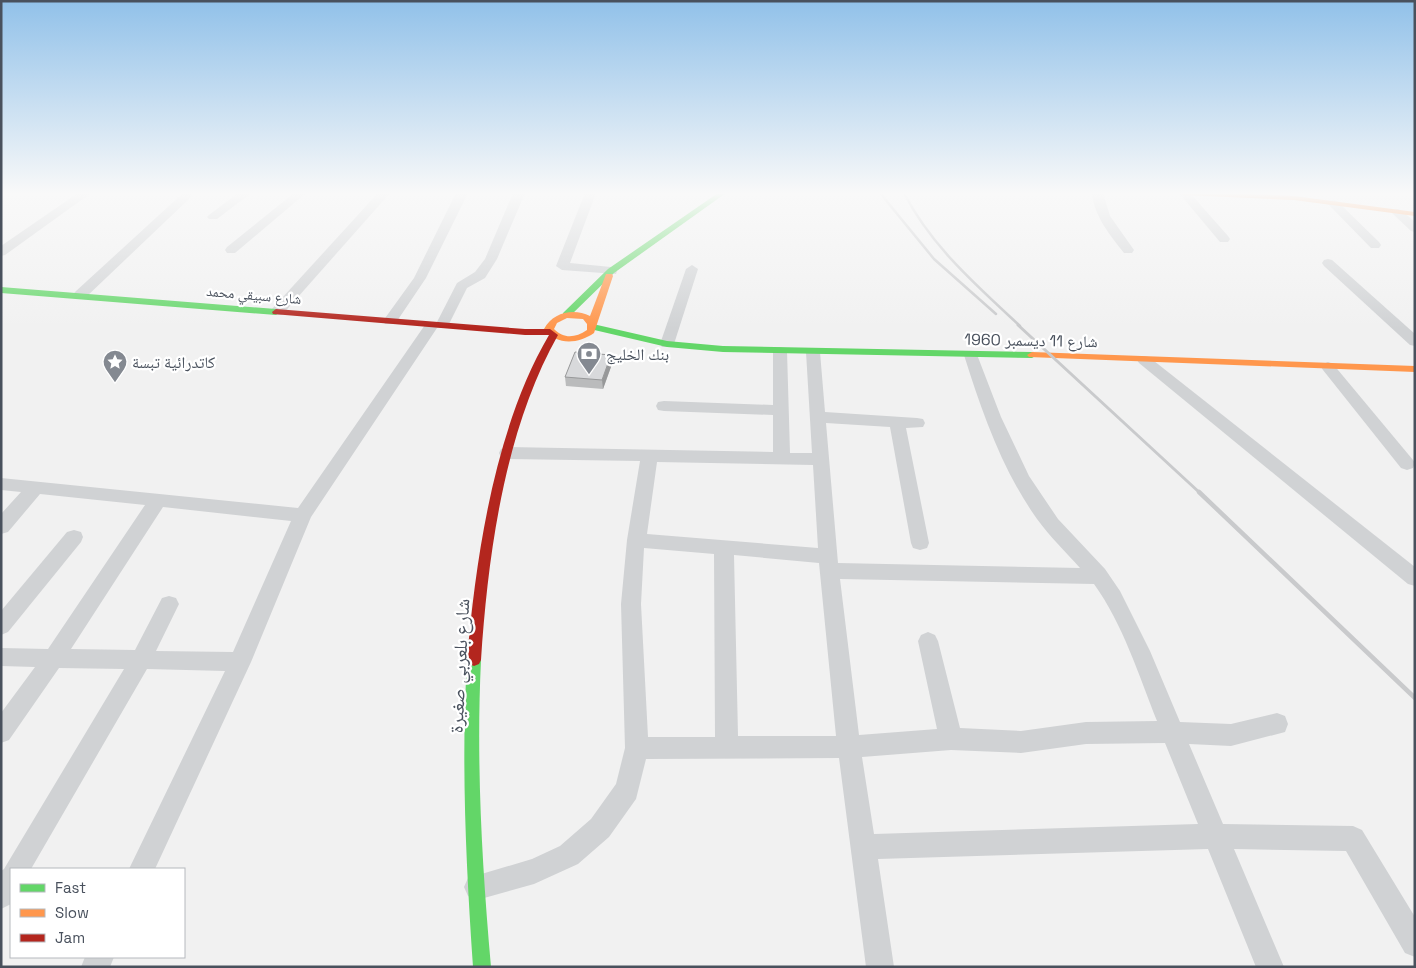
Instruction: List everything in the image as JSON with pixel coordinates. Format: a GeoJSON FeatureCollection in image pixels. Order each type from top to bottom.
{"type":"FeatureCollection","features":[{"type":"Feature","properties":{"kind":"main road"},"geometry":{"type":"LineString","coordinates":[[563,316],[611,271],[658,238]]}},
{"type":"Feature","properties":{"kind":"main road"},"geometry":{"type":"LineString","coordinates":[[592,326],[611,271]]}},
{"type":"Feature","properties":{"kind":"main road","name":"شارع سبيقي محمد"},"geometry":{"type":"LineString","coordinates":[[1,290],[551,334],[574,339]]}},
{"type":"Feature","properties":{"kind":"main road","name":"شارع 11 ديسمبر 1960"},"geometry":{"type":"LineString","coordinates":[[563,316],[580,315],[586,317],[592,326],[646,340],[667,344],[723,349],[971,356],[1052,356],[1415,369]]}},
{"type":"Feature","properties":{"kind":"main road","name":"شارع سبيقي محمد"},"geometry":{"type":"LineString","coordinates":[[503,330],[563,316]]}},
{"type":"Feature","properties":{"kind":"main road","name":"شارع بلعربي صغيرة"},"geometry":{"type":"LineString","coordinates":[[482,967],[471,784],[474,667],[481,582],[490,525],[507,453],[521,405],[543,349],[551,334],[550,325],[563,316]]}},
{"type":"Feature","properties":{"kind":"main road","name":"شارع بلعربي صغيرة"},"geometry":{"type":"LineString","coordinates":[[533,374],[574,339],[588,334],[592,326]]}},
{"type":"Feature","properties":{"kind":"main road","name":"شارع 11 ديسمبر 1960"},"geometry":{"type":"LineString","coordinates":[[574,339],[646,340]]}},
{"type":"Feature","properties":{"kind":"street"},"geometry":{"type":"LineString","coordinates":[[1,252],[20,238]]}},
{"type":"Feature","properties":{"kind":"street"},"geometry":{"type":"LineString","coordinates":[[80,295],[141,238]]}},
{"type":"Feature","properties":{"kind":"street"},"geometry":{"type":"LineString","coordinates":[[231,250],[245,238]]}},
{"type":"Feature","properties":{"kind":"street"},"geometry":{"type":"LineString","coordinates":[[277,312],[343,238]]}},
{"type":"Feature","properties":{"kind":"street"},"geometry":{"type":"LineString","coordinates":[[390,321],[420,278],[440,238]]}},
{"type":"Feature","properties":{"kind":"street"},"geometry":{"type":"LineString","coordinates":[[142,868],[240,662],[303,515],[437,325],[462,286],[480,274],[491,259],[500,238]]}},
{"type":"Feature","properties":{"kind":"street"},"geometry":{"type":"LineString","coordinates":[[573,238],[562,266],[611,271]]}},
{"type":"Feature","properties":{"kind":"street"},"geometry":{"type":"LineString","coordinates":[[1118,238],[1128,250]]}},
{"type":"Feature","properties":{"kind":"street"},"geometry":{"type":"LineString","coordinates":[[1368,238],[1375,245]]}},
{"type":"Feature","properties":{"kind":"street"},"geometry":{"type":"LineString","coordinates":[[1328,263],[1415,342]]}},
{"type":"Feature","properties":{"kind":"street"},"geometry":{"type":"LineString","coordinates":[[667,344],[692,269]]}},
{"type":"Feature","properties":{"kind":"street"},"geometry":{"type":"LineString","coordinates":[[780,351],[782,458]]}},
{"type":"Feature","properties":{"kind":"street"},"geometry":{"type":"LineString","coordinates":[[813,352],[829,563],[849,748],[880,967]]}},
{"type":"Feature","properties":{"kind":"street"},"geometry":{"type":"LineString","coordinates":[[971,356],[987,406],[1024,482],[1042,512],[1060,536],[1100,576],[1113,596],[1138,649],[1270,967]]}},
{"type":"Feature","properties":{"kind":"street"},"geometry":{"type":"LineString","coordinates":[[1144,360],[1415,578]]}},
{"type":"Feature","properties":{"kind":"street"},"geometry":{"type":"LineString","coordinates":[[1328,367],[1407,464]]}},
{"type":"Feature","properties":{"kind":"street"},"geometry":{"type":"LineString","coordinates":[[664,406],[781,410]]}},
{"type":"Feature","properties":{"kind":"street"},"geometry":{"type":"LineString","coordinates":[[817,417],[917,423]]}},
{"type":"Feature","properties":{"kind":"street"},"geometry":{"type":"LineString","coordinates":[[897,421],[920,543]]}},
{"type":"Feature","properties":{"kind":"street"},"geometry":{"type":"LineString","coordinates":[[507,453],[820,459]]}},
{"type":"Feature","properties":{"kind":"street"},"geometry":{"type":"LineString","coordinates":[[477,887],[534,871],[570,855],[600,828],[627,790],[638,748],[632,604],[636,540],[650,455]]}},
{"type":"Feature","properties":{"kind":"street"},"geometry":{"type":"LineString","coordinates":[[1,484],[303,515]]}},
{"type":"Feature","properties":{"kind":"street"},"geometry":{"type":"LineString","coordinates":[[1,528],[36,487]]}},
{"type":"Feature","properties":{"kind":"street"},"geometry":{"type":"LineString","coordinates":[[1,732],[54,658],[158,500]]}},
{"type":"Feature","properties":{"kind":"street"},"geometry":{"type":"LineString","coordinates":[[1,626],[74,537]]}},
{"type":"Feature","properties":{"kind":"street"},"geometry":{"type":"LineString","coordinates":[[636,540],[724,547],[829,563],[1100,576]]}},
{"type":"Feature","properties":{"kind":"street"},"geometry":{"type":"LineString","coordinates":[[724,547],[724,656],[727,748]]}},
{"type":"Feature","properties":{"kind":"street"},"geometry":{"type":"LineString","coordinates":[[18,868],[141,660],[169,604]]}},
{"type":"Feature","properties":{"kind":"street"},"geometry":{"type":"LineString","coordinates":[[928,641],[951,739]]}},
{"type":"Feature","properties":{"kind":"street"},"geometry":{"type":"LineString","coordinates":[[1,657],[240,662]]}},
{"type":"Feature","properties":{"kind":"street"},"geometry":{"type":"LineString","coordinates":[[638,748],[849,748],[951,739],[1020,742],[1086,733],[1172,732],[1231,735],[1277,724]]}},
{"type":"Feature","properties":{"kind":"street"},"geometry":{"type":"LineString","coordinates":[[863,847],[1216,836],[1353,839],[1415,943]]}},
{"type":"Feature","properties":{"kind":"street"},"geometry":{"type":"LineString","coordinates":[[1,896],[10,881]]}},
{"type":"Feature","properties":{"kind":"building"},"geometry":{"type":"Polygon","coordinates":[[[575,352],[611,355],[602,380],[565,377],[575,352]]]}},
{"type":"Feature","properties":{"kind":"railway"},"geometry":{"type":"LineString","coordinates":[[917,238],[934,259],[996,314]]}},
{"type":"Feature","properties":{"kind":"railway"},"geometry":{"type":"LineString","coordinates":[[933,238],[956,264],[1020,326]]}},
{"type":"Feature","properties":{"kind":"railway"},"geometry":{"type":"LineString","coordinates":[[1018,325],[1200,493]]}},
{"type":"Feature","properties":{"kind":"railway"},"geometry":{"type":"LineString","coordinates":[[1199,492],[1415,698]]}},
{"type":"Feature","properties":{"kind":"traffic: fast"},"geometry":{"type":"LineString","coordinates":[[566,315],[611,271],[658,238]]}},
{"type":"Feature","properties":{"kind":"traffic: fast"},"geometry":{"type":"LineString","coordinates":[[1,290],[276,312]]}},
{"type":"Feature","properties":{"kind":"traffic: fast"},"geometry":{"type":"LineString","coordinates":[[593,327],[667,344],[723,349],[1032,355]]}},
{"type":"Feature","properties":{"kind":"traffic: fast"},"geometry":{"type":"LineString","coordinates":[[474,660],[471,775],[482,967]]}},
{"type":"Feature","properties":{"kind":"traffic: slow"},"geometry":{"type":"LineString","coordinates":[[592,324],[609,276]]}},
{"type":"Feature","properties":{"kind":"traffic: slow"},"geometry":{"type":"LineString","coordinates":[[566,315],[586,317],[592,324],[591,331],[575,339],[564,339],[553,334],[549,329],[553,321],[566,315]]}},
{"type":"Feature","properties":{"kind":"traffic: slow"},"geometry":{"type":"LineString","coordinates":[[1032,355],[1415,369]]}},
{"type":"Feature","properties":{"kind":"traffic: jam"},"geometry":{"type":"LineString","coordinates":[[276,312],[525,332],[550,332]]}},
{"type":"Feature","properties":{"kind":"traffic: jam"},"geometry":{"type":"LineString","coordinates":[[474,660],[484,567],[506,457],[528,385],[553,335]]}},
{"type":"Feature","properties":{"kind":"place","name":"بنك الخليج"},"geometry":{"type":"Point","coordinates":[589,375]}},
{"type":"Feature","properties":{"kind":"place","name":"كاتدرائية تبسة"},"geometry":{"type":"Point","coordinates":[115,383]}}]}
